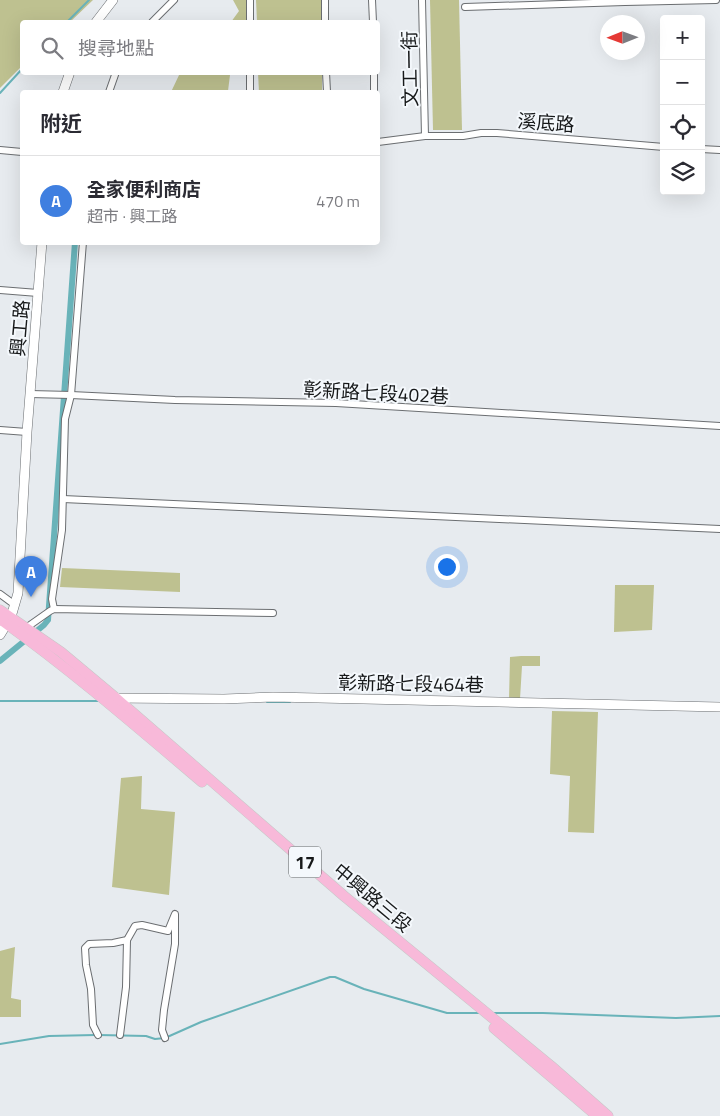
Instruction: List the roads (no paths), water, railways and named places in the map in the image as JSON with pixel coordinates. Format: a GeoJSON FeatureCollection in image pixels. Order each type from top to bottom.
{"type":"FeatureCollection","features":[{"type":"Feature","properties":{"kind":"main road","name":"中興路三段"},"geometry":{"type":"LineString","coordinates":[[0,610],[6,620],[26,628],[61,652],[351,902],[551,1066],[608,1116]]}},
{"type":"Feature","properties":{"kind":"main road","name":"中興路三段"},"geometry":{"type":"LineString","coordinates":[[26,628],[102,698],[597,1116]]}},
{"type":"Feature","properties":{"kind":"street"},"geometry":{"type":"LineString","coordinates":[[98,20],[113,0]]}},
{"type":"Feature","properties":{"kind":"street"},"geometry":{"type":"LineString","coordinates":[[154,20],[174,0]]}},
{"type":"Feature","properties":{"kind":"street"},"geometry":{"type":"LineString","coordinates":[[250,0],[250,20]]}},
{"type":"Feature","properties":{"kind":"street"},"geometry":{"type":"LineString","coordinates":[[325,0],[325,20]]}},
{"type":"Feature","properties":{"kind":"street"},"geometry":{"type":"LineString","coordinates":[[372,0],[373,20]]}},
{"type":"Feature","properties":{"kind":"street","name":"文工一街"},"geometry":{"type":"LineString","coordinates":[[422,0],[425,136]]}},
{"type":"Feature","properties":{"kind":"street"},"geometry":{"type":"LineString","coordinates":[[466,7],[625,1],[716,0]]}},
{"type":"Feature","properties":{"kind":"street"},"geometry":{"type":"LineString","coordinates":[[64,90],[69,75]]}},
{"type":"Feature","properties":{"kind":"street"},"geometry":{"type":"LineString","coordinates":[[110,90],[115,75]]}},
{"type":"Feature","properties":{"kind":"street"},"geometry":{"type":"LineString","coordinates":[[250,75],[250,90]]}},
{"type":"Feature","properties":{"kind":"street"},"geometry":{"type":"LineString","coordinates":[[326,75],[327,90]]}},
{"type":"Feature","properties":{"kind":"street"},"geometry":{"type":"LineString","coordinates":[[374,75],[374,90]]}},
{"type":"Feature","properties":{"kind":"street","name":"溪底路"},"geometry":{"type":"LineString","coordinates":[[380,142],[425,136],[463,136],[497,133],[660,147]]}},
{"type":"Feature","properties":{"kind":"street"},"geometry":{"type":"LineString","coordinates":[[705,149],[720,150]]}},
{"type":"Feature","properties":{"kind":"street"},"geometry":{"type":"LineString","coordinates":[[0,150],[20,152]]}},
{"type":"Feature","properties":{"kind":"street","name":"興工路"},"geometry":{"type":"LineString","coordinates":[[0,634],[15,605],[19,586],[27,432],[42,245]]}},
{"type":"Feature","properties":{"kind":"street"},"geometry":{"type":"LineString","coordinates":[[52,610],[62,530],[65,419],[72,395],[83,245]]}},
{"type":"Feature","properties":{"kind":"street"},"geometry":{"type":"LineString","coordinates":[[0,290],[38,293]]}},
{"type":"Feature","properties":{"kind":"street","name":"彰新路七段402巷"},"geometry":{"type":"LineString","coordinates":[[30,394],[175,400],[336,403],[720,426]]}},
{"type":"Feature","properties":{"kind":"street"},"geometry":{"type":"LineString","coordinates":[[0,430],[27,432]]}},
{"type":"Feature","properties":{"kind":"street"},"geometry":{"type":"LineString","coordinates":[[63,499],[720,529]]}},
{"type":"Feature","properties":{"kind":"street"},"geometry":{"type":"LineString","coordinates":[[0,594],[15,605]]}},
{"type":"Feature","properties":{"kind":"street"},"geometry":{"type":"LineString","coordinates":[[26,628],[52,610],[273,613]]}},
{"type":"Feature","properties":{"kind":"street","name":"彰新路七段464巷"},"geometry":{"type":"LineString","coordinates":[[102,698],[224,699],[292,697],[720,707]]}},
{"type":"Feature","properties":{"kind":"street"},"geometry":{"type":"LineString","coordinates":[[120,1035],[126,987],[127,940],[135,926],[142,925],[168,931],[175,914],[175,944],[162,1030],[165,1038]]}},
{"type":"Feature","properties":{"kind":"street"},"geometry":{"type":"LineString","coordinates":[[98,1035],[93,1025],[91,989],[85,948],[89,944],[113,943],[127,940]]}},
{"type":"Feature","properties":{"kind":"waterway"},"geometry":{"type":"LineString","coordinates":[[69,20],[89,0]]}},
{"type":"Feature","properties":{"kind":"waterway"},"geometry":{"type":"LineString","coordinates":[[0,93],[20,71]]}},
{"type":"Feature","properties":{"kind":"waterway"},"geometry":{"type":"LineString","coordinates":[[0,661],[48,620],[75,245]]}},
{"type":"Feature","properties":{"kind":"waterway"},"geometry":{"type":"LineString","coordinates":[[0,701],[98,701]]}},
{"type":"Feature","properties":{"kind":"waterway"},"geometry":{"type":"LineString","coordinates":[[267,702],[290,702]]}},
{"type":"Feature","properties":{"kind":"waterway"},"geometry":{"type":"LineString","coordinates":[[99,1035],[165,1038],[201,1022],[330,977],[447,1013],[480,1013]]}},
{"type":"Feature","properties":{"kind":"waterway"},"geometry":{"type":"LineString","coordinates":[[494,1013],[676,1018],[720,1016]]}},
{"type":"Feature","properties":{"kind":"waterway"},"geometry":{"type":"LineString","coordinates":[[0,1044],[49,1036],[95,1035]]}},
{"type":"Feature","properties":{"kind":"place","name":"全家便利商店"},"geometry":{"type":"Point","coordinates":[31,597]}}]}
